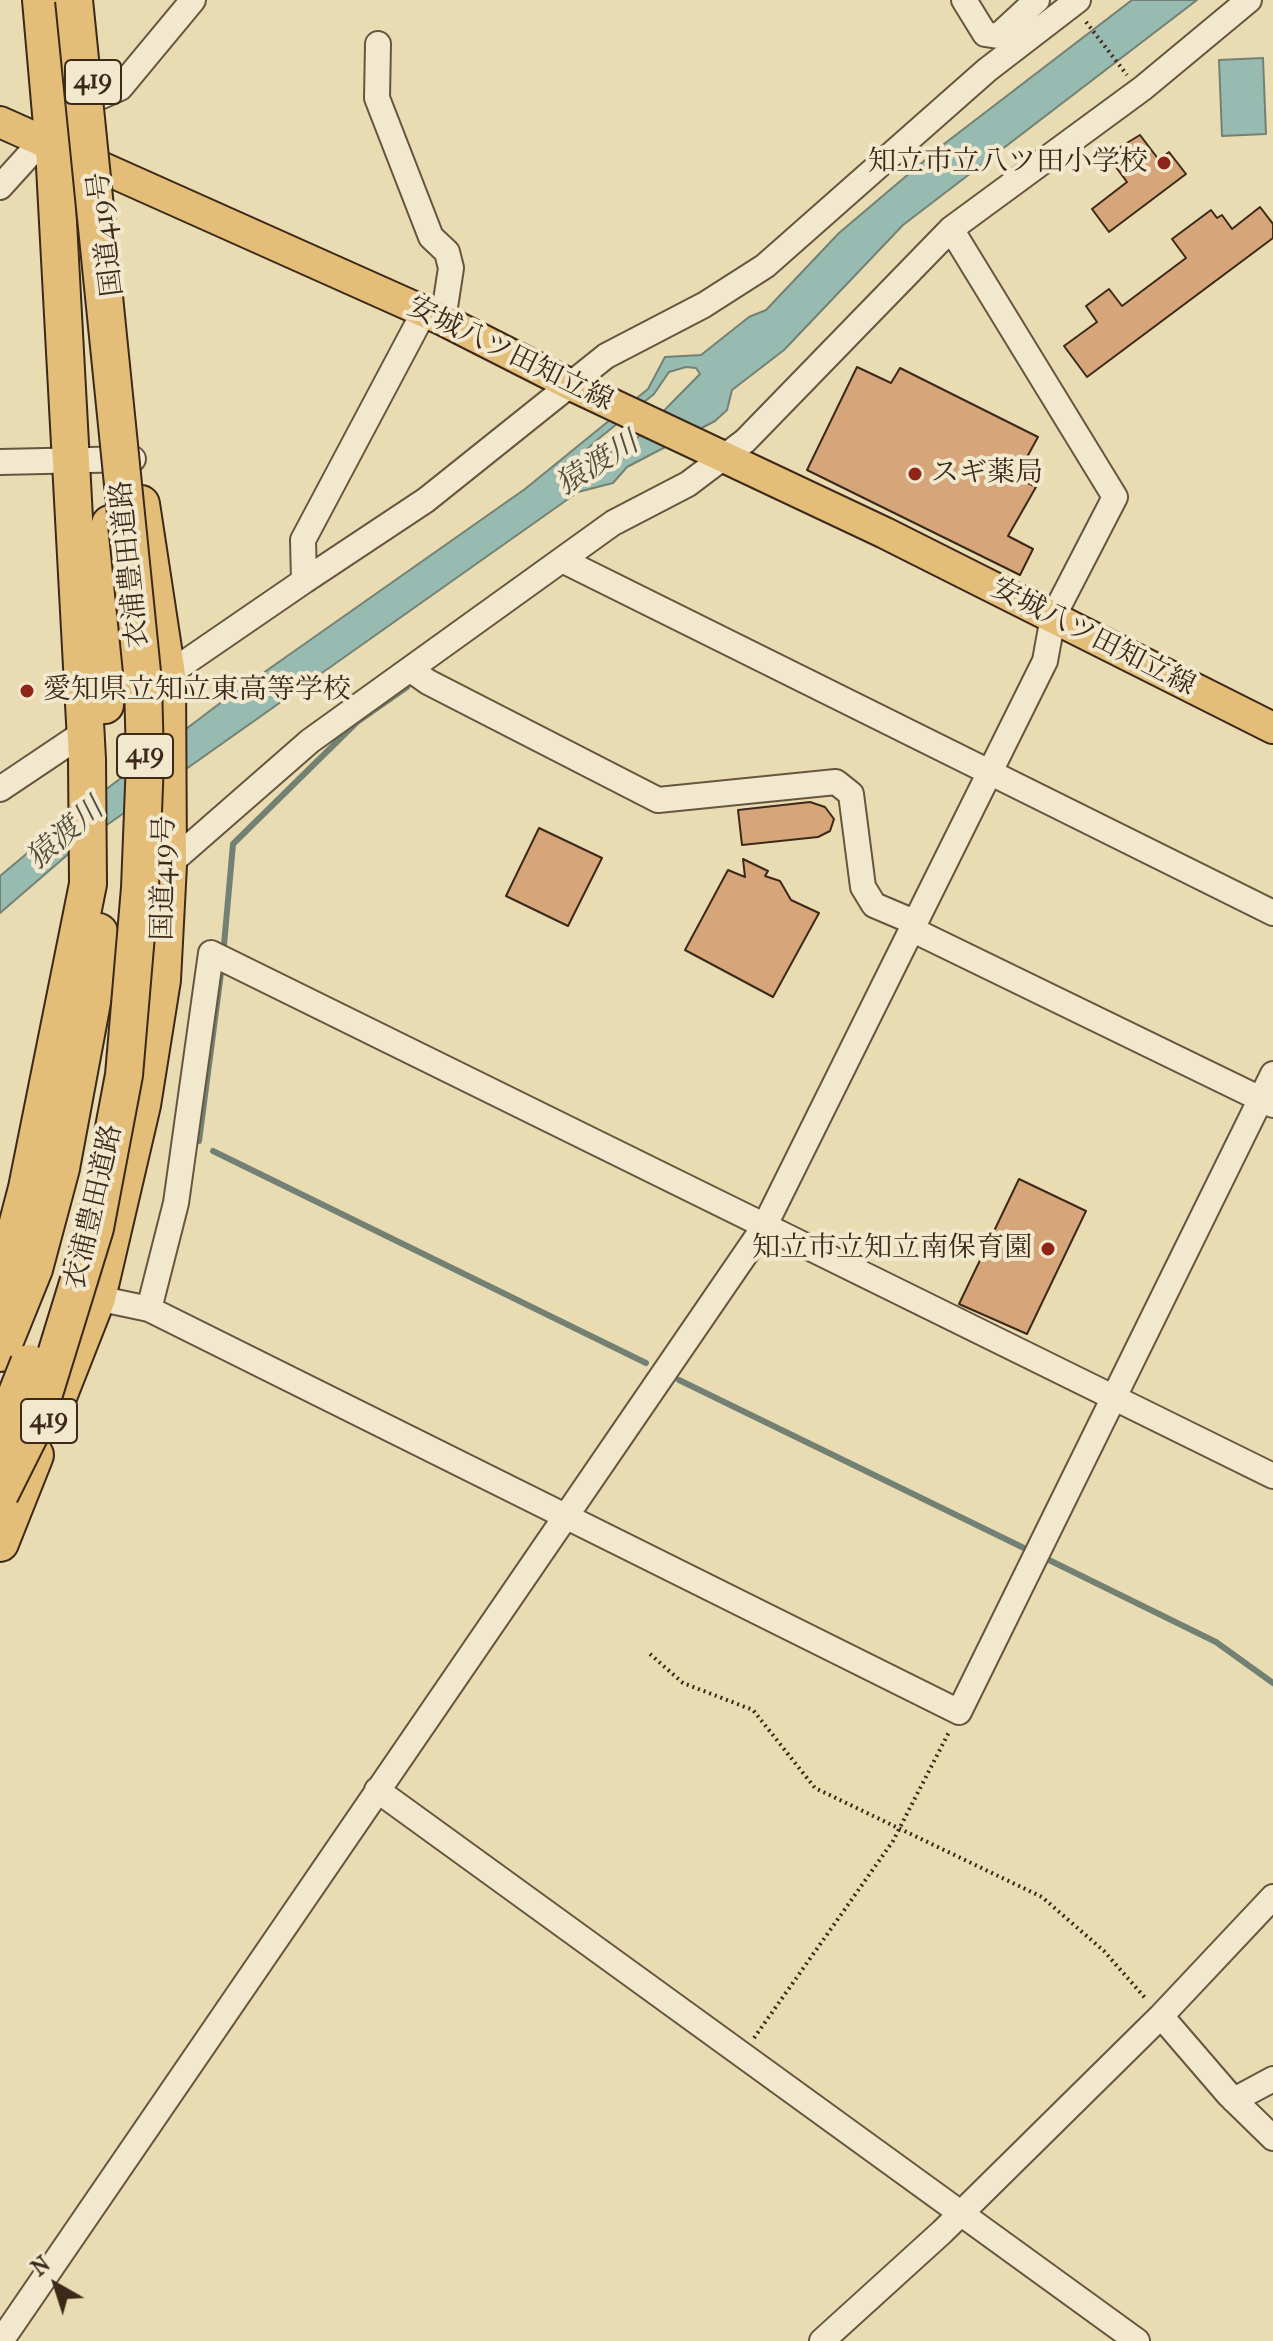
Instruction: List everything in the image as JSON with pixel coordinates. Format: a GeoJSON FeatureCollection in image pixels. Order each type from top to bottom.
{"type":"FeatureCollection","features":[{"type":"Feature","properties":{"kind":"highway","name":"国道419号"},"geometry":{"type":"LineString","coordinates":[[0,1291],[27,1188],[88,884],[86,746],[69,458],[45,144],[41,0]]}},
{"type":"Feature","properties":{"kind":"highway","name":"衣浦豊田道路"},"geometry":{"type":"LineString","coordinates":[[0,1436],[18,1398],[80,1197],[107,1041],[119,939],[124,821],[110,524],[58,0]]}},
{"type":"Feature","properties":{"kind":"highway","name":"衣浦豊田道路"},"geometry":{"type":"LineString","coordinates":[[0,1494],[34,1426],[95,1228],[124,1075],[140,872],[145,761],[143,682],[74,0]]}},
{"type":"Feature","properties":{"kind":"highway","name":"国道419号"},"geometry":{"type":"LineString","coordinates":[[0,1543],[97,1298],[144,1090],[162,980],[167,850],[167,675],[134,459],[99,165],[85,0]]}},
{"type":"Feature","properties":{"kind":"highway","name":"衣浦豊田道路"},"geometry":{"type":"LineString","coordinates":[[0,1353],[34,1269],[61,1168],[95,986],[104,852],[110,524]]}},
{"type":"Feature","properties":{"kind":"main road","name":"安城八ツ田知立線"},"geometry":{"type":"LineString","coordinates":[[0,122],[434,316],[575,387],[1267,718]]}},
{"type":"Feature","properties":{"kind":"street"},"geometry":{"type":"LineString","coordinates":[[95,99],[120,88],[193,0]]}},
{"type":"Feature","properties":{"kind":"street"},"geometry":{"type":"LineString","coordinates":[[964,0],[985,34],[998,36],[1037,0]]}},
{"type":"Feature","properties":{"kind":"street"},"geometry":{"type":"LineString","coordinates":[[167,850],[310,741],[613,523],[688,484],[745,441],[951,229],[1143,88],[1249,0]]}},
{"type":"Feature","properties":{"kind":"street"},"geometry":{"type":"LineString","coordinates":[[167,675],[426,500],[575,387],[606,356],[704,305],[765,266],[987,70],[1082,10]]}},
{"type":"Feature","properties":{"kind":"street"},"geometry":{"type":"LineString","coordinates":[[304,581],[303,540],[434,316],[451,268],[447,252],[431,237],[377,98],[378,44]]}},
{"type":"Feature","properties":{"kind":"street"},"geometry":{"type":"LineString","coordinates":[[0,187],[30,154],[45,144]]}},
{"type":"Feature","properties":{"kind":"street"},"geometry":{"type":"LineString","coordinates":[[1,2341],[764,1227],[1045,661],[1053,617],[1115,497],[951,229]]}},
{"type":"Feature","properties":{"kind":"street"},"geometry":{"type":"LineString","coordinates":[[0,462],[69,458],[134,459]]}},
{"type":"Feature","properties":{"kind":"street"},"geometry":{"type":"LineString","coordinates":[[562,560],[1273,913]]}},
{"type":"Feature","properties":{"kind":"street"},"geometry":{"type":"LineString","coordinates":[[411,670],[428,682],[658,800],[836,782],[851,794],[863,887],[874,905],[1267,1101]]}},
{"type":"Feature","properties":{"kind":"street"},"geometry":{"type":"LineString","coordinates":[[0,789],[86,746]]}},
{"type":"Feature","properties":{"kind":"street"},"geometry":{"type":"LineString","coordinates":[[149,1309],[176,1203],[211,953],[1273,1476]]}},
{"type":"Feature","properties":{"kind":"street"},"geometry":{"type":"LineString","coordinates":[[97,1298],[149,1309],[959,1712],[1114,1399],[1267,1101],[1273,1074]]}},
{"type":"Feature","properties":{"kind":"street"},"geometry":{"type":"LineString","coordinates":[[377,1790],[1137,2341]]}},
{"type":"Feature","properties":{"kind":"street"},"geometry":{"type":"LineString","coordinates":[[822,2341],[1161,2016],[1273,1897]]}},
{"type":"Feature","properties":{"kind":"street"},"geometry":{"type":"LineString","coordinates":[[1161,2016],[1234,2100],[1273,2138]]}},
{"type":"Feature","properties":{"kind":"street"},"geometry":{"type":"LineString","coordinates":[[1234,2100],[1273,2079]]}},
{"type":"Feature","properties":{"kind":"path"},"geometry":{"type":"LineString","coordinates":[[1082,10],[1133,83]]}},
{"type":"Feature","properties":{"kind":"path"},"geometry":{"type":"LineString","coordinates":[[650,1654],[683,1683],[753,1710],[815,1788],[1042,1897],[1104,1951],[1161,2016]]}},
{"type":"Feature","properties":{"kind":"path"},"geometry":{"type":"LineString","coordinates":[[743,2054],[898,1830],[959,1712]]}},
{"type":"Feature","properties":{"kind":"water","name":"猿渡川"},"geometry":{"type":"Polygon","coordinates":[[[1132,0],[1197,0],[903,225],[784,350],[732,390],[727,410],[715,421],[627,467],[613,483],[578,492],[80,844],[0,913],[0,876],[80,809],[219,704],[525,489],[648,389],[665,357],[701,355],[749,317],[766,310],[839,233],[944,144],[1132,0]],[[686,367],[669,372],[654,394],[597,440],[584,452],[583,458],[592,461],[638,437],[700,374],[696,368],[686,367]]]}},
{"type":"Feature","properties":{"kind":"water"},"geometry":{"type":"Polygon","coordinates":[[[1263,58],[1266,134],[1222,136],[1219,60],[1263,58]]]}},
{"type":"Feature","properties":{"kind":"building"},"geometry":{"type":"Polygon","coordinates":[[[1140,135],[1159,160],[1169,152],[1186,174],[1109,232],[1092,209],[1127,182],[1107,155],[1140,135]]]}},
{"type":"Feature","properties":{"kind":"building"},"geometry":{"type":"Polygon","coordinates":[[[1260,207],[1273,224],[1273,238],[1087,377],[1064,346],[1097,322],[1086,306],[1109,289],[1122,306],[1186,258],[1172,239],[1211,210],[1217,218],[1222,215],[1232,229],[1260,207]]]}},
{"type":"Feature","properties":{"kind":"building","name":"スギ薬局"},"geometry":{"type":"Polygon","coordinates":[[[857,367],[891,383],[900,368],[1038,437],[1016,477],[1036,487],[1008,536],[1033,549],[1020,575],[807,470],[857,367]]]}},
{"type":"Feature","properties":{"kind":"building"},"geometry":{"type":"Polygon","coordinates":[[[810,802],[825,807],[834,819],[830,831],[818,837],[742,845],[738,810],[810,802]]]}},
{"type":"Feature","properties":{"kind":"building"},"geometry":{"type":"Polygon","coordinates":[[[539,828],[602,858],[568,926],[506,896],[539,828]]]}},
{"type":"Feature","properties":{"kind":"building"},"geometry":{"type":"Polygon","coordinates":[[[743,859],[768,871],[765,876],[780,881],[791,900],[819,913],[773,997],[685,950],[728,870],[745,877],[743,859]]]}},
{"type":"Feature","properties":{"kind":"building"},"geometry":{"type":"Polygon","coordinates":[[[1019,1179],[1086,1211],[1027,1334],[959,1304],[1019,1179]]]}},
{"type":"Feature","properties":{"kind":"waterway"},"geometry":{"type":"LineString","coordinates":[[224,945],[233,844],[357,722],[407,687]]}},
{"type":"Feature","properties":{"kind":"waterway"},"geometry":{"type":"LineString","coordinates":[[199,1141],[221,973]]}},
{"type":"Feature","properties":{"kind":"waterway"},"geometry":{"type":"LineString","coordinates":[[213,1151],[646,1363]]}},
{"type":"Feature","properties":{"kind":"waterway"},"geometry":{"type":"LineString","coordinates":[[679,1380],[1026,1549]]}},
{"type":"Feature","properties":{"kind":"waterway"},"geometry":{"type":"LineString","coordinates":[[1049,1560],[1216,1642],[1273,1683]]}},
{"type":"Feature","properties":{"kind":"place","name":"知立市立八ツ田小学校"},"geometry":{"type":"Point","coordinates":[1164,163]}},
{"type":"Feature","properties":{"kind":"place","name":"スギ薬局"},"geometry":{"type":"Point","coordinates":[915,474]}},
{"type":"Feature","properties":{"kind":"place","name":"愛知県立知立東高等学校"},"geometry":{"type":"Point","coordinates":[27,691]}},
{"type":"Feature","properties":{"kind":"place","name":"知立市立知立南保育園"},"geometry":{"type":"Point","coordinates":[1048,1249]}}]}
